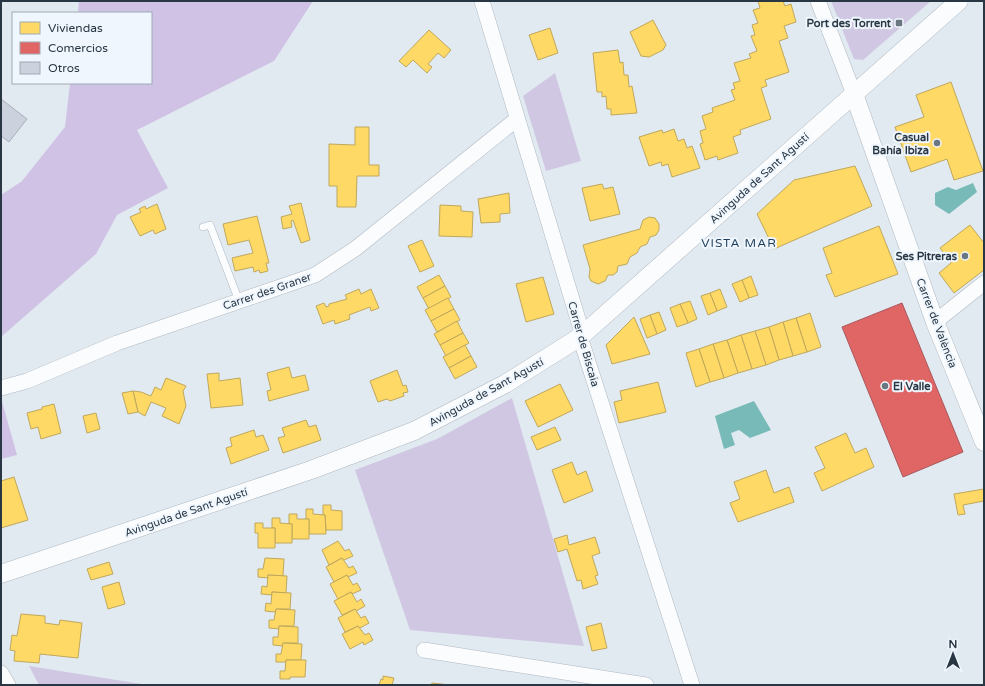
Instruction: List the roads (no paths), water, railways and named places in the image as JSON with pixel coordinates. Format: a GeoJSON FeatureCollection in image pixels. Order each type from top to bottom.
{"type":"FeatureCollection","features":[{"type":"Feature","properties":{"kind":"street","name":"Carrer de Biscaia"},"geometry":{"type":"LineString","coordinates":[[482,1],[580,326],[580,337],[692,685]]}},
{"type":"Feature","properties":{"kind":"street","name":"Carrer de València"},"geometry":{"type":"LineString","coordinates":[[818,1],[854,94],[935,322],[984,442]]}},
{"type":"Feature","properties":{"kind":"street","name":"Avinguda de Sant Agustí"},"geometry":{"type":"LineString","coordinates":[[1,574],[311,470],[414,431],[505,384],[580,337],[959,1]]}},
{"type":"Feature","properties":{"kind":"street","name":"Carrer des Graner"},"geometry":{"type":"LineString","coordinates":[[1,388],[27,381],[117,343],[315,275],[342,257],[517,119]]}},
{"type":"Feature","properties":{"kind":"street"},"geometry":{"type":"LineString","coordinates":[[935,322],[984,283]]}},
{"type":"Feature","properties":{"kind":"street"},"geometry":{"type":"LineString","coordinates":[[424,650],[646,685]]}},
{"type":"Feature","properties":{"kind":"street"},"geometry":{"type":"LineString","coordinates":[[1,673],[8,685]]}},
{"type":"Feature","properties":{"kind":"lane"},"geometry":{"type":"LineString","coordinates":[[203,227],[210,225],[239,301]]}},
{"type":"Feature","properties":{"kind":"place","name":"Port des Torrent"},"geometry":{"type":"Point","coordinates":[899,23]}},
{"type":"Feature","properties":{"kind":"place","name":"Casual Bahía Ibiza"},"geometry":{"type":"Point","coordinates":[937,143]}},
{"type":"Feature","properties":{"kind":"place","name":"Ses Pitreras"},"geometry":{"type":"Point","coordinates":[965,256]}},
{"type":"Feature","properties":{"kind":"place","name":"El Valle"},"geometry":{"type":"Point","coordinates":[885,386]}},
{"type":"Feature","properties":{"kind":"district","name":"VISTA MAR"},"geometry":{"type":"Point","coordinates":[739,243]}}]}
